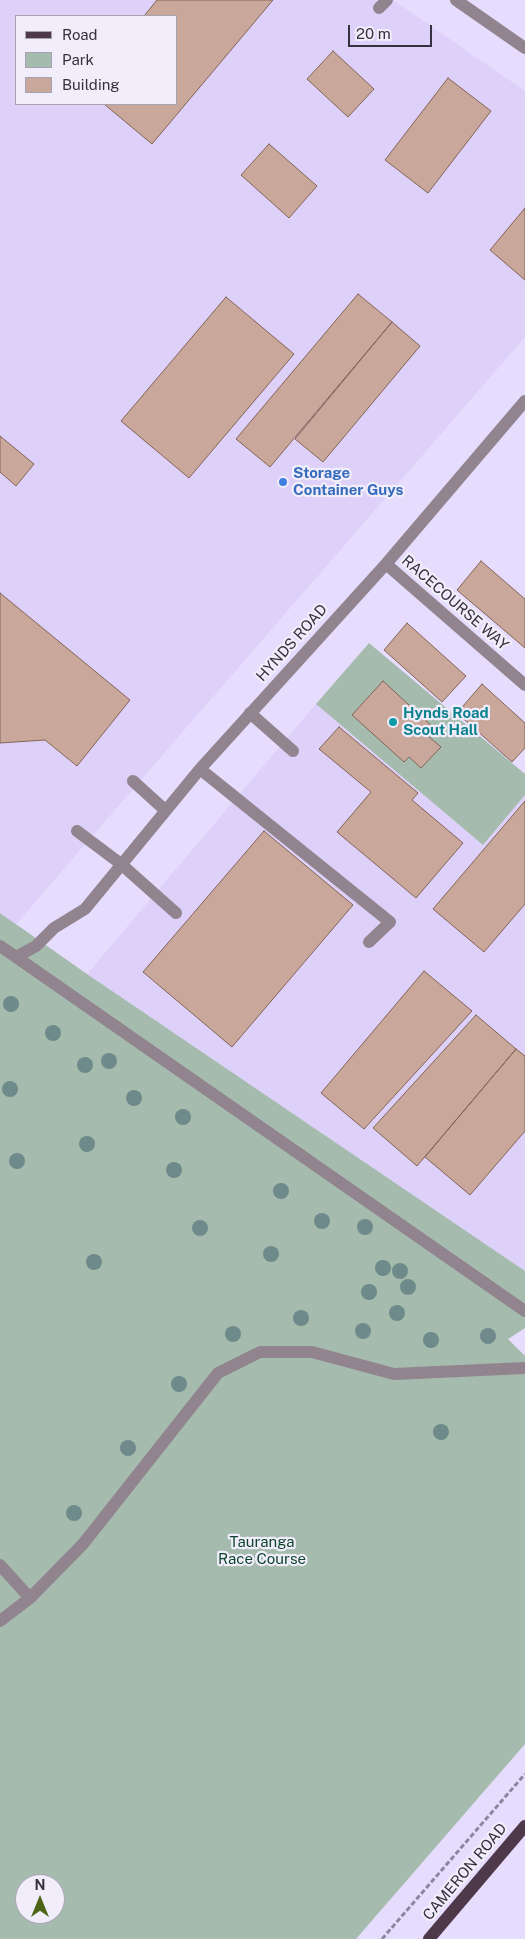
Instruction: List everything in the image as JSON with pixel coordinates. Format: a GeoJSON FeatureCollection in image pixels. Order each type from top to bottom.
{"type":"FeatureCollection","features":[{"type":"Feature","properties":{"kind":"main road","name":"CAMERON ROAD"},"geometry":{"type":"LineString","coordinates":[[429,1939],[525,1826]]}},
{"type":"Feature","properties":{"kind":"street"},"geometry":{"type":"LineString","coordinates":[[456,0],[525,48]]}},
{"type":"Feature","properties":{"kind":"street","name":"HYNDS ROAD"},"geometry":{"type":"LineString","coordinates":[[16,957],[36,946],[54,928],[85,909],[200,769],[386,564],[525,401]]}},
{"type":"Feature","properties":{"kind":"street","name":"RACECOURSE WAY"},"geometry":{"type":"LineString","coordinates":[[386,564],[525,686]]}},
{"type":"Feature","properties":{"kind":"street"},"geometry":{"type":"LineString","coordinates":[[250,713],[293,751]]}},
{"type":"Feature","properties":{"kind":"street"},"geometry":{"type":"LineString","coordinates":[[200,769],[390,922],[369,942]]}},
{"type":"Feature","properties":{"kind":"street"},"geometry":{"type":"LineString","coordinates":[[133,781],[165,810]]}},
{"type":"Feature","properties":{"kind":"street"},"geometry":{"type":"LineString","coordinates":[[76,831],[121,864],[176,913]]}},
{"type":"Feature","properties":{"kind":"street"},"geometry":{"type":"LineString","coordinates":[[0,946],[525,1311]]}},
{"type":"Feature","properties":{"kind":"street"},"geometry":{"type":"LineString","coordinates":[[0,1622],[30,1598],[83,1544],[218,1373],[260,1352],[312,1352],[394,1374],[525,1368]]}},
{"type":"Feature","properties":{"kind":"street"},"geometry":{"type":"LineString","coordinates":[[0,1565],[30,1598]]}},
{"type":"Feature","properties":{"kind":"path"},"geometry":{"type":"LineString","coordinates":[[382,1939],[525,1774]]}},
{"type":"Feature","properties":{"kind":"shaded area"},"geometry":{"type":"Polygon","coordinates":[[[0,0],[393,0],[525,91],[525,337],[16,924],[0,913],[0,0]]]}},
{"type":"Feature","properties":{"kind":"shaded area"},"geometry":{"type":"Polygon","coordinates":[[[316,704],[483,845],[525,795],[525,1271],[87,974],[316,704]]]}},
{"type":"Feature","properties":{"kind":"green space"},"geometry":{"type":"Polygon","coordinates":[[[369,643],[525,774],[525,795],[483,845],[316,704],[369,643]]]}},
{"type":"Feature","properties":{"kind":"green space","name":"Tauranga Race Course"},"geometry":{"type":"Polygon","coordinates":[[[0,913],[525,1271],[525,1328],[508,1339],[525,1356],[525,1744],[356,1939],[0,1939],[0,913]]]}},
{"type":"Feature","properties":{"kind":"building"},"geometry":{"type":"Polygon","coordinates":[[[157,0],[273,0],[152,144],[105,105],[178,105],[178,15],[145,15],[157,0]]]}},
{"type":"Feature","properties":{"kind":"building"},"geometry":{"type":"Polygon","coordinates":[[[333,51],[374,89],[348,117],[307,79],[333,51]]]}},
{"type":"Feature","properties":{"kind":"building"},"geometry":{"type":"Polygon","coordinates":[[[448,78],[491,111],[428,193],[385,160],[448,78]]]}},
{"type":"Feature","properties":{"kind":"building"},"geometry":{"type":"Polygon","coordinates":[[[269,144],[317,186],[289,218],[241,175],[269,144]]]}},
{"type":"Feature","properties":{"kind":"building"},"geometry":{"type":"Polygon","coordinates":[[[525,208],[525,280],[490,250],[525,208]]]}},
{"type":"Feature","properties":{"kind":"building"},"geometry":{"type":"Polygon","coordinates":[[[358,294],[392,322],[270,467],[236,439],[358,294]]]}},
{"type":"Feature","properties":{"kind":"building"},"geometry":{"type":"Polygon","coordinates":[[[226,297],[294,354],[189,478],[121,421],[226,297]]]}},
{"type":"Feature","properties":{"kind":"building"},"geometry":{"type":"Polygon","coordinates":[[[392,322],[420,346],[323,462],[295,439],[392,322]]]}},
{"type":"Feature","properties":{"kind":"building"},"geometry":{"type":"Polygon","coordinates":[[[0,436],[34,464],[16,486],[0,472],[0,436]]]}},
{"type":"Feature","properties":{"kind":"building"},"geometry":{"type":"Polygon","coordinates":[[[481,561],[525,599],[525,648],[457,590],[481,561]]]}},
{"type":"Feature","properties":{"kind":"building"},"geometry":{"type":"Polygon","coordinates":[[[0,593],[130,700],[77,766],[45,740],[0,743],[0,593]]]}},
{"type":"Feature","properties":{"kind":"building"},"geometry":{"type":"Polygon","coordinates":[[[407,623],[466,676],[442,702],[384,650],[407,623]]]}},
{"type":"Feature","properties":{"kind":"building","name":"Hynds Road Scout Hall"},"geometry":{"type":"Polygon","coordinates":[[[383,681],[435,729],[428,736],[441,747],[421,768],[409,757],[404,762],[352,715],[383,681]]]}},
{"type":"Feature","properties":{"kind":"building"},"geometry":{"type":"Polygon","coordinates":[[[482,684],[525,723],[525,748],[512,762],[457,713],[482,684]]]}},
{"type":"Feature","properties":{"kind":"building"},"geometry":{"type":"Polygon","coordinates":[[[339,727],[418,793],[412,800],[463,843],[416,898],[337,832],[371,792],[319,749],[339,727]]]}},
{"type":"Feature","properties":{"kind":"building"},"geometry":{"type":"Polygon","coordinates":[[[525,801],[525,904],[484,952],[433,909],[525,801]]]}},
{"type":"Feature","properties":{"kind":"building"},"geometry":{"type":"Polygon","coordinates":[[[264,831],[353,905],[232,1047],[143,972],[264,831]]]}},
{"type":"Feature","properties":{"kind":"building"},"geometry":{"type":"Polygon","coordinates":[[[424,971],[472,1011],[364,1129],[321,1093],[424,971]]]}},
{"type":"Feature","properties":{"kind":"building"},"geometry":{"type":"Polygon","coordinates":[[[476,1015],[516,1049],[417,1166],[373,1128],[476,1015]]]}},
{"type":"Feature","properties":{"kind":"building"},"geometry":{"type":"Polygon","coordinates":[[[516,1049],[525,1056],[525,1131],[470,1195],[425,1157],[516,1049]]]}},
{"type":"Feature","properties":{"kind":"place","name":"Storage Container Guys"},"geometry":{"type":"Point","coordinates":[283,482]}},
{"type":"Feature","properties":{"kind":"place","name":"Hynds Road Scout Hall"},"geometry":{"type":"Point","coordinates":[393,722]}}]}
